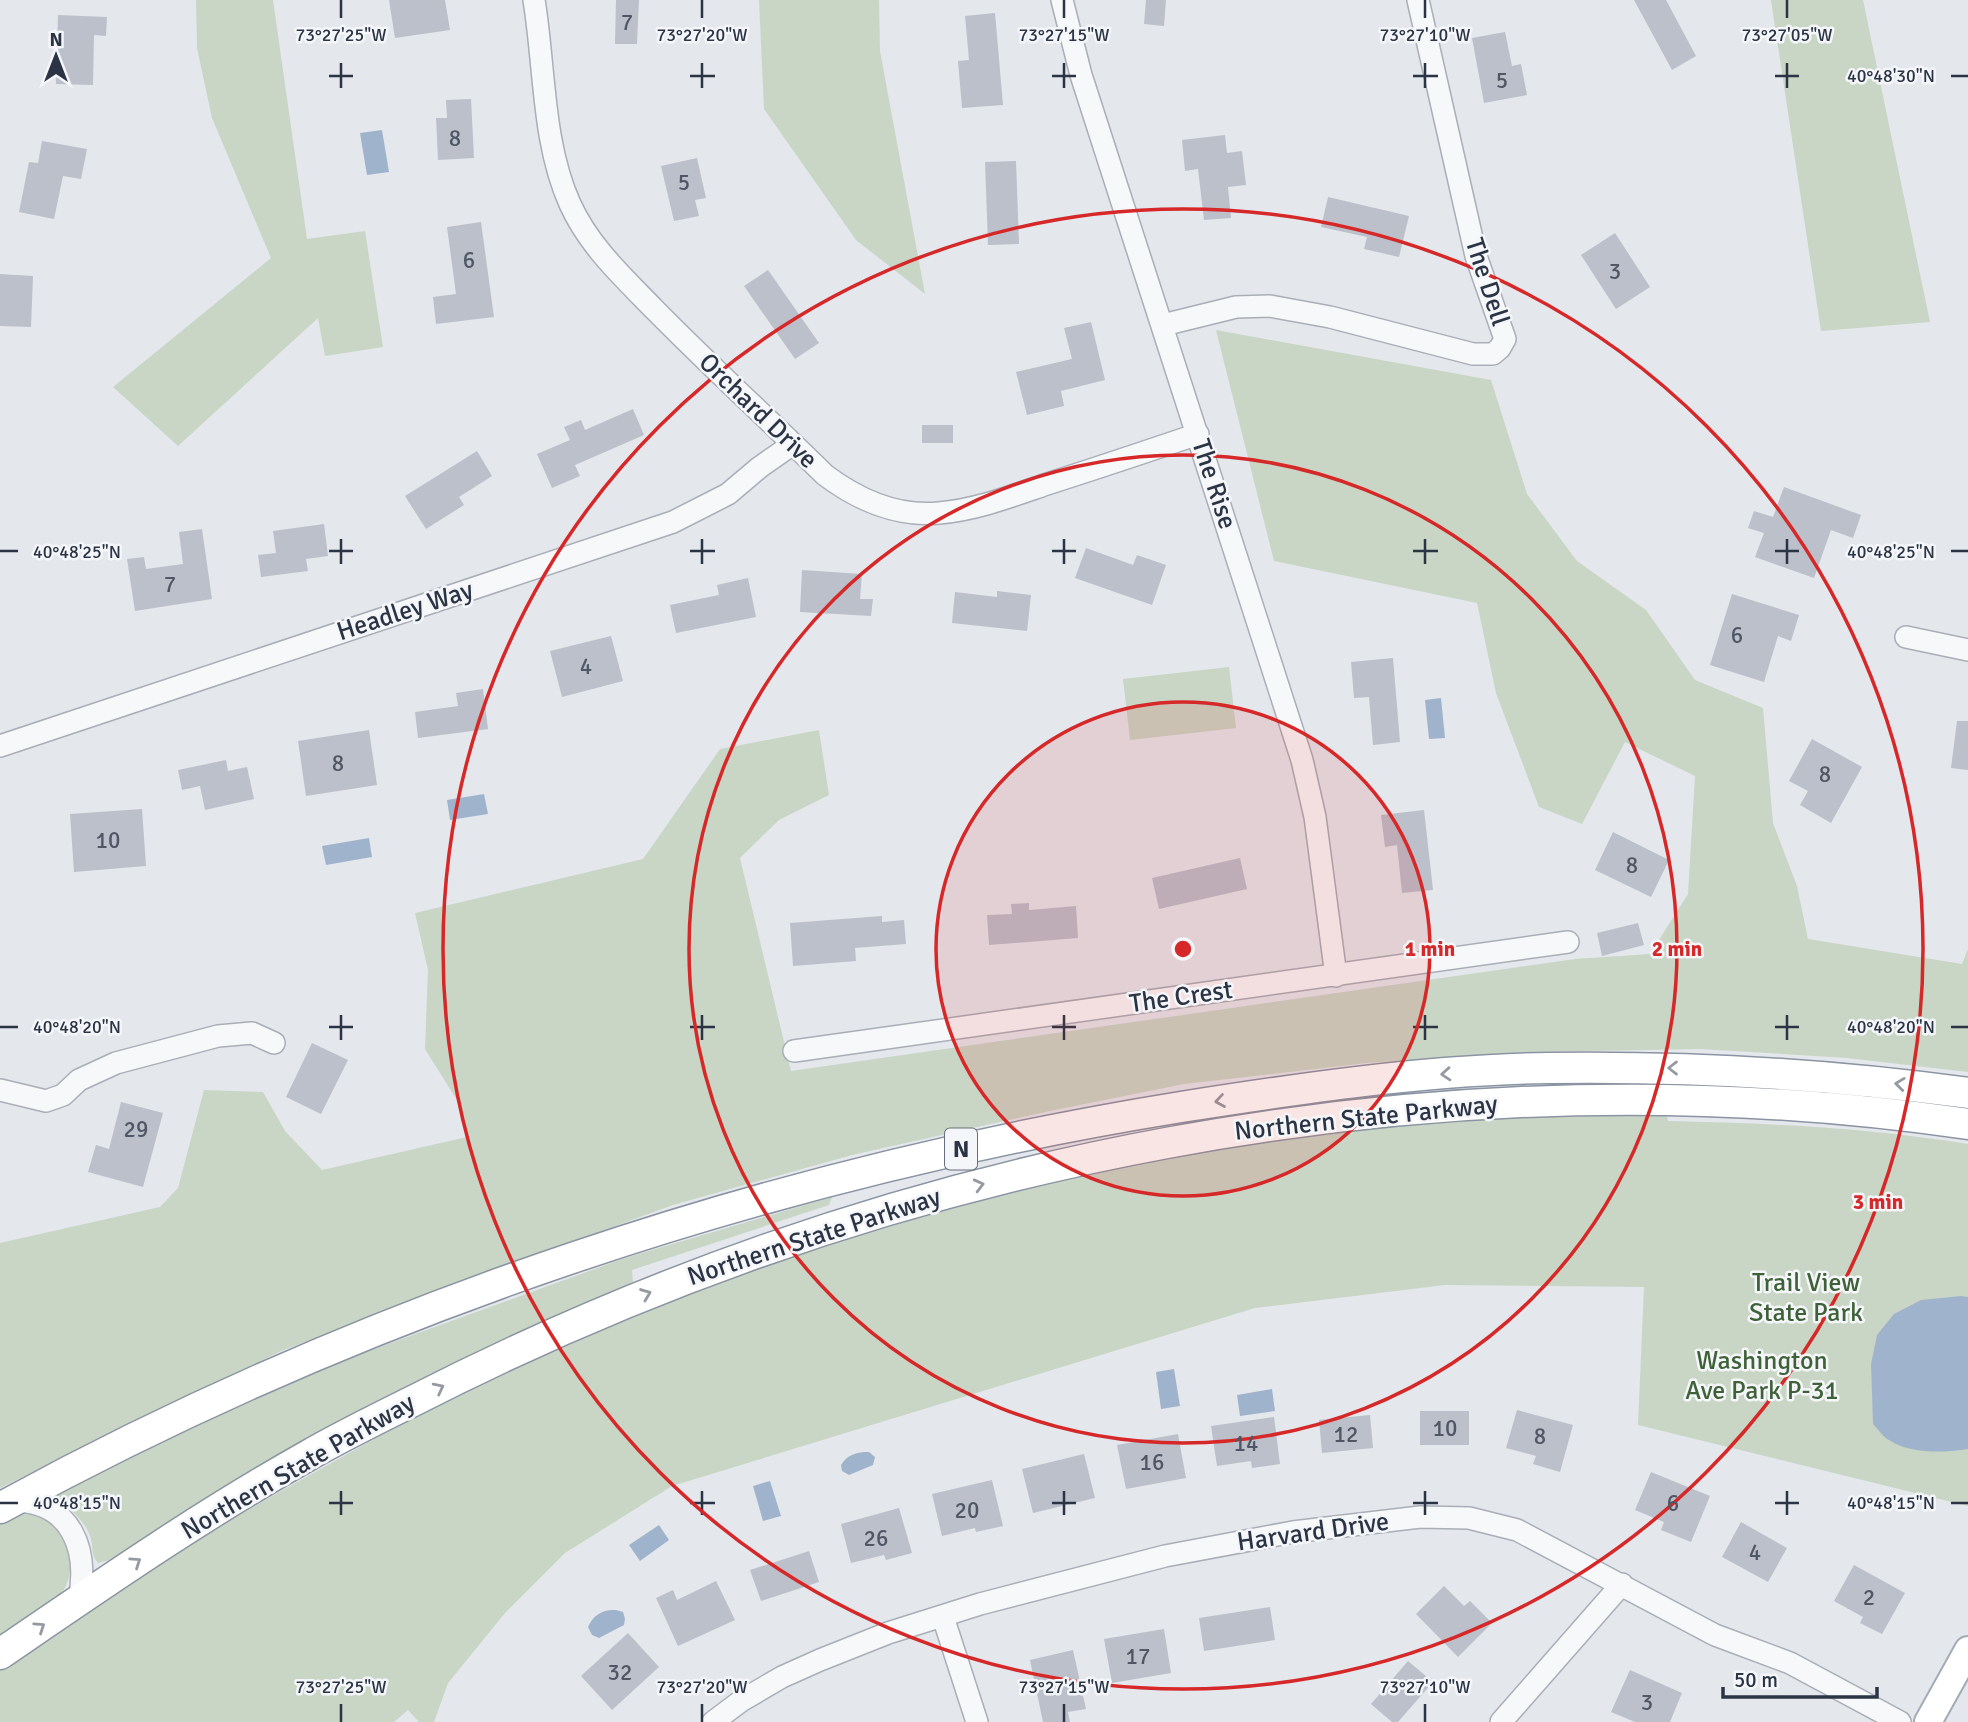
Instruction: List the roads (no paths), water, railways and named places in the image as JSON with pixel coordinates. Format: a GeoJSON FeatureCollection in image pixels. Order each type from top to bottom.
{"type":"FeatureCollection","features":[{"type":"Feature","properties":{"kind":"highway","name":"Northern State Parkway"},"geometry":{"type":"LineString","coordinates":[[6,1504],[176,1417],[357,1338],[523,1276],[738,1205],[1013,1138],[1118,1117],[1288,1090],[1419,1076],[1544,1068],[1683,1068],[1762,1072],[1871,1080],[1968,1093]]}},
{"type":"Feature","properties":{"kind":"highway","name":"Northern State Parkway"},"geometry":{"type":"LineString","coordinates":[[0,1654],[185,1530],[310,1454],[466,1374],[594,1315],[738,1259],[847,1222],[967,1188],[1087,1159],[1275,1124],[1400,1110],[1558,1099],[1690,1100],[1788,1105],[1904,1115],[1968,1124]]}},
{"type":"Feature","properties":{"kind":"main road"},"geometry":{"type":"LineString","coordinates":[[1928,1722],[1968,1650]]}},
{"type":"Feature","properties":{"kind":"street","name":"Orchard Drive"},"geometry":{"type":"LineString","coordinates":[[534,0],[551,133],[559,171],[570,205],[597,250],[700,356],[825,475],[844,489],[867,501],[904,512],[938,514],[983,505],[1198,434]]}},
{"type":"Feature","properties":{"kind":"street","name":"The Rise"},"geometry":{"type":"LineString","coordinates":[[1062,0],[1085,88],[1302,760],[1315,817],[1336,976]]}},
{"type":"Feature","properties":{"kind":"street","name":"The Dell"},"geometry":{"type":"LineString","coordinates":[[1163,325],[1236,307],[1270,306],[1330,317],[1473,354],[1493,354],[1500,348],[1504,339],[1476,256],[1418,0]]}},
{"type":"Feature","properties":{"kind":"street","name":"Headley Way"},"geometry":{"type":"LineString","coordinates":[[0,746],[673,522],[728,494],[793,444]]}},
{"type":"Feature","properties":{"kind":"street"},"geometry":{"type":"LineString","coordinates":[[1906,637],[1968,650]]}},
{"type":"Feature","properties":{"kind":"street","name":"The Crest"},"geometry":{"type":"LineString","coordinates":[[794,1051],[1567,942]]}},
{"type":"Feature","properties":{"kind":"street"},"geometry":{"type":"LineString","coordinates":[[0,1090],[46,1101],[63,1095],[79,1080],[116,1063],[218,1036],[252,1033],[274,1042]]}},
{"type":"Feature","properties":{"kind":"street"},"geometry":{"type":"LineString","coordinates":[[6,1504],[41,1505],[55,1513],[74,1534],[82,1564],[83,1579],[79,1600]]}},
{"type":"Feature","properties":{"kind":"street","name":"Harvard Drive"},"geometry":{"type":"LineString","coordinates":[[713,1722],[741,1701],[782,1677],[888,1633],[1052,1583],[1165,1556],[1293,1532],[1420,1517],[1469,1518],[1517,1530],[1715,1634],[1790,1663],[1900,1722]]}},
{"type":"Feature","properties":{"kind":"street"},"geometry":{"type":"LineString","coordinates":[[1501,1722],[1622,1584]]}},
{"type":"Feature","properties":{"kind":"street"},"geometry":{"type":"LineString","coordinates":[[943,1617],[977,1722]]}},
{"type":"Feature","properties":{"kind":"water"},"geometry":{"type":"Polygon","coordinates":[[[382,130],[389,172],[367,175],[360,133],[382,130]]]}},
{"type":"Feature","properties":{"kind":"water"},"geometry":{"type":"Polygon","coordinates":[[[1441,698],[1445,738],[1429,739],[1425,700],[1441,698]]]}},
{"type":"Feature","properties":{"kind":"water"},"geometry":{"type":"Polygon","coordinates":[[[484,794],[488,814],[450,820],[447,800],[484,794]]]}},
{"type":"Feature","properties":{"kind":"water"},"geometry":{"type":"Polygon","coordinates":[[[369,838],[372,857],[326,865],[322,846],[369,838]]]}},
{"type":"Feature","properties":{"kind":"water"},"geometry":{"type":"Polygon","coordinates":[[[1968,1297],[1968,1449],[1927,1451],[1897,1445],[1873,1424],[1871,1364],[1877,1335],[1894,1314],[1921,1300],[1968,1297]]]}},
{"type":"Feature","properties":{"kind":"water"},"geometry":{"type":"Polygon","coordinates":[[[1174,1369],[1180,1406],[1161,1409],[1156,1372],[1174,1369]]]}},
{"type":"Feature","properties":{"kind":"water"},"geometry":{"type":"Polygon","coordinates":[[[1272,1389],[1275,1411],[1240,1416],[1237,1395],[1272,1389]]]}},
{"type":"Feature","properties":{"kind":"water"},"geometry":{"type":"Polygon","coordinates":[[[869,1452],[875,1457],[873,1465],[849,1475],[842,1471],[841,1465],[850,1456],[869,1452]]]}},
{"type":"Feature","properties":{"kind":"water"},"geometry":{"type":"Polygon","coordinates":[[[770,1481],[781,1516],[763,1521],[753,1486],[770,1481]]]}},
{"type":"Feature","properties":{"kind":"water"},"geometry":{"type":"Polygon","coordinates":[[[659,1525],[669,1540],[640,1561],[629,1545],[659,1525]]]}},
{"type":"Feature","properties":{"kind":"water"},"geometry":{"type":"Polygon","coordinates":[[[603,1612],[623,1612],[624,1625],[599,1638],[592,1635],[588,1627],[593,1619],[603,1612]]]}},
{"type":"Feature","properties":{"kind":"park label","name":"Trail View State Park"},"geometry":{"type":"Point","coordinates":[1806,1298]}},
{"type":"Feature","properties":{"kind":"park label","name":"Washington Ave Park P-31"},"geometry":{"type":"Point","coordinates":[1762,1376]}}]}
